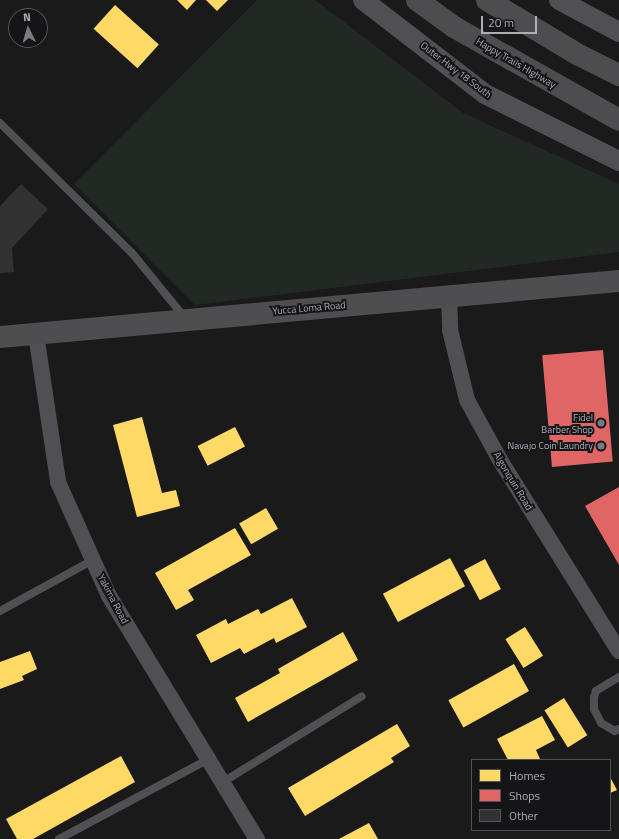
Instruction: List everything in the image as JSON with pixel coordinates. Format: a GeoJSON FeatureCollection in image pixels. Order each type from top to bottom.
{"type":"FeatureCollection","features":[{"type":"Feature","properties":{"kind":"main road","name":"Happy Trails Highway"},"geometry":{"type":"LineString","coordinates":[[417,0],[454,27],[619,120]]}},
{"type":"Feature","properties":{"kind":"main road"},"geometry":{"type":"LineString","coordinates":[[486,0],[579,55],[619,74]]}},
{"type":"Feature","properties":{"kind":"main road","name":"Yucca Loma Road"},"geometry":{"type":"LineString","coordinates":[[0,337],[449,295],[619,282]]}},
{"type":"Feature","properties":{"kind":"street","name":"Outer Hwy 18 South"},"geometry":{"type":"LineString","coordinates":[[364,0],[486,94],[619,161]]}},
{"type":"Feature","properties":{"kind":"street"},"geometry":{"type":"LineString","coordinates":[[560,0],[619,32]]}},
{"type":"Feature","properties":{"kind":"street","name":"Algonquin Road"},"geometry":{"type":"LineString","coordinates":[[449,295],[450,330],[468,400],[500,460],[619,651]]}},
{"type":"Feature","properties":{"kind":"street","name":"Yakima Road"},"geometry":{"type":"LineString","coordinates":[[36,334],[58,482],[109,596],[257,839]]}},
{"type":"Feature","properties":{"kind":"lane"},"geometry":{"type":"LineString","coordinates":[[0,123],[132,253],[186,320]]}},
{"type":"Feature","properties":{"kind":"lane"},"geometry":{"type":"LineString","coordinates":[[0,611],[93,560]]}},
{"type":"Feature","properties":{"kind":"lane"},"geometry":{"type":"LineString","coordinates":[[619,677],[596,691],[594,697],[594,709],[601,723],[615,731],[619,729]]}},
{"type":"Feature","properties":{"kind":"lane"},"geometry":{"type":"LineString","coordinates":[[223,782],[362,696]]}},
{"type":"Feature","properties":{"kind":"lane"},"geometry":{"type":"LineString","coordinates":[[59,839],[209,759]]}},
{"type":"Feature","properties":{"kind":"shaded area"},"geometry":{"type":"Polygon","coordinates":[[[257,0],[315,0],[463,113],[619,184],[619,252],[195,305],[74,184],[257,0]]]}},
{"type":"Feature","properties":{"kind":"building: Homes"},"geometry":{"type":"Polygon","coordinates":[[[177,0],[196,0],[187,10],[177,0]]]}},
{"type":"Feature","properties":{"kind":"building: Homes"},"geometry":{"type":"Polygon","coordinates":[[[206,0],[228,0],[217,11],[206,0]]]}},
{"type":"Feature","properties":{"kind":"building: Homes"},"geometry":{"type":"Polygon","coordinates":[[[115,5],[159,44],[137,68],[94,29],[115,5]]]}},
{"type":"Feature","properties":{"kind":"building: Homes"},"geometry":{"type":"Polygon","coordinates":[[[142,417],[162,493],[176,490],[180,506],[137,517],[113,425],[142,417]]]}},
{"type":"Feature","properties":{"kind":"building: Homes"},"geometry":{"type":"Polygon","coordinates":[[[235,427],[245,447],[208,466],[198,446],[235,427]]]}},
{"type":"Feature","properties":{"kind":"building: Homes"},"geometry":{"type":"Polygon","coordinates":[[[266,508],[278,529],[251,544],[239,524],[266,508]]]}},
{"type":"Feature","properties":{"kind":"building: Homes"},"geometry":{"type":"Polygon","coordinates":[[[235,528],[251,555],[188,590],[194,600],[176,610],[155,573],[235,528]]]}},
{"type":"Feature","properties":{"kind":"building: Homes"},"geometry":{"type":"Polygon","coordinates":[[[450,558],[465,586],[398,622],[383,594],[450,558]]]}},
{"type":"Feature","properties":{"kind":"building: Homes"},"geometry":{"type":"Polygon","coordinates":[[[485,559],[501,589],[480,600],[464,570],[485,559]]]}},
{"type":"Feature","properties":{"kind":"building: Homes"},"geometry":{"type":"Polygon","coordinates":[[[292,598],[307,627],[276,643],[274,638],[244,654],[240,648],[211,663],[196,635],[226,619],[228,624],[258,609],[261,614],[292,598]]]}},
{"type":"Feature","properties":{"kind":"building: Homes"},"geometry":{"type":"Polygon","coordinates":[[[525,627],[543,656],[524,668],[505,639],[525,627]]]}},
{"type":"Feature","properties":{"kind":"building: Homes"},"geometry":{"type":"Polygon","coordinates":[[[343,632],[358,660],[248,722],[235,698],[280,673],[278,669],[343,632]]]}},
{"type":"Feature","properties":{"kind":"building: Homes"},"geometry":{"type":"Polygon","coordinates":[[[30,651],[37,669],[22,676],[24,680],[0,689],[0,662],[30,651]]]}},
{"type":"Feature","properties":{"kind":"building: Homes"},"geometry":{"type":"Polygon","coordinates":[[[514,664],[529,691],[463,727],[448,700],[514,664]]]}},
{"type":"Feature","properties":{"kind":"building: Homes"},"geometry":{"type":"Polygon","coordinates":[[[564,698],[587,735],[568,748],[544,710],[564,698]]]}},
{"type":"Feature","properties":{"kind":"building: Homes"},"geometry":{"type":"Polygon","coordinates":[[[542,716],[555,740],[536,750],[540,759],[507,759],[497,739],[542,716]]]}},
{"type":"Feature","properties":{"kind":"building: Homes"},"geometry":{"type":"Polygon","coordinates":[[[397,724],[410,746],[391,758],[394,762],[305,816],[288,788],[397,724]]]}},
{"type":"Feature","properties":{"kind":"building: Homes"},"geometry":{"type":"Polygon","coordinates":[[[121,756],[135,782],[33,839],[17,839],[6,819],[121,756]]]}},
{"type":"Feature","properties":{"kind":"building: Homes"},"geometry":{"type":"Polygon","coordinates":[[[611,779],[617,790],[611,793],[611,779]]]}},
{"type":"Feature","properties":{"kind":"building: Homes"},"geometry":{"type":"Polygon","coordinates":[[[369,823],[378,839],[339,839],[369,823]]]}},
{"type":"Feature","properties":{"kind":"building: Shops"},"geometry":{"type":"Polygon","coordinates":[[[603,350],[613,462],[552,467],[542,355],[603,350]]]}},
{"type":"Feature","properties":{"kind":"building: Shops"},"geometry":{"type":"Polygon","coordinates":[[[619,487],[619,565],[585,506],[619,487]]]}},
{"type":"Feature","properties":{"kind":"building: Other"},"geometry":{"type":"Polygon","coordinates":[[[21,184],[48,209],[12,248],[14,272],[0,273],[0,206],[21,184]]]}},
{"type":"Feature","properties":{"kind":"place","name":"Fidel Barber Shop"},"geometry":{"type":"Point","coordinates":[601,423]}},
{"type":"Feature","properties":{"kind":"place","name":"Navajo Coin Laundry"},"geometry":{"type":"Point","coordinates":[601,446]}}]}
